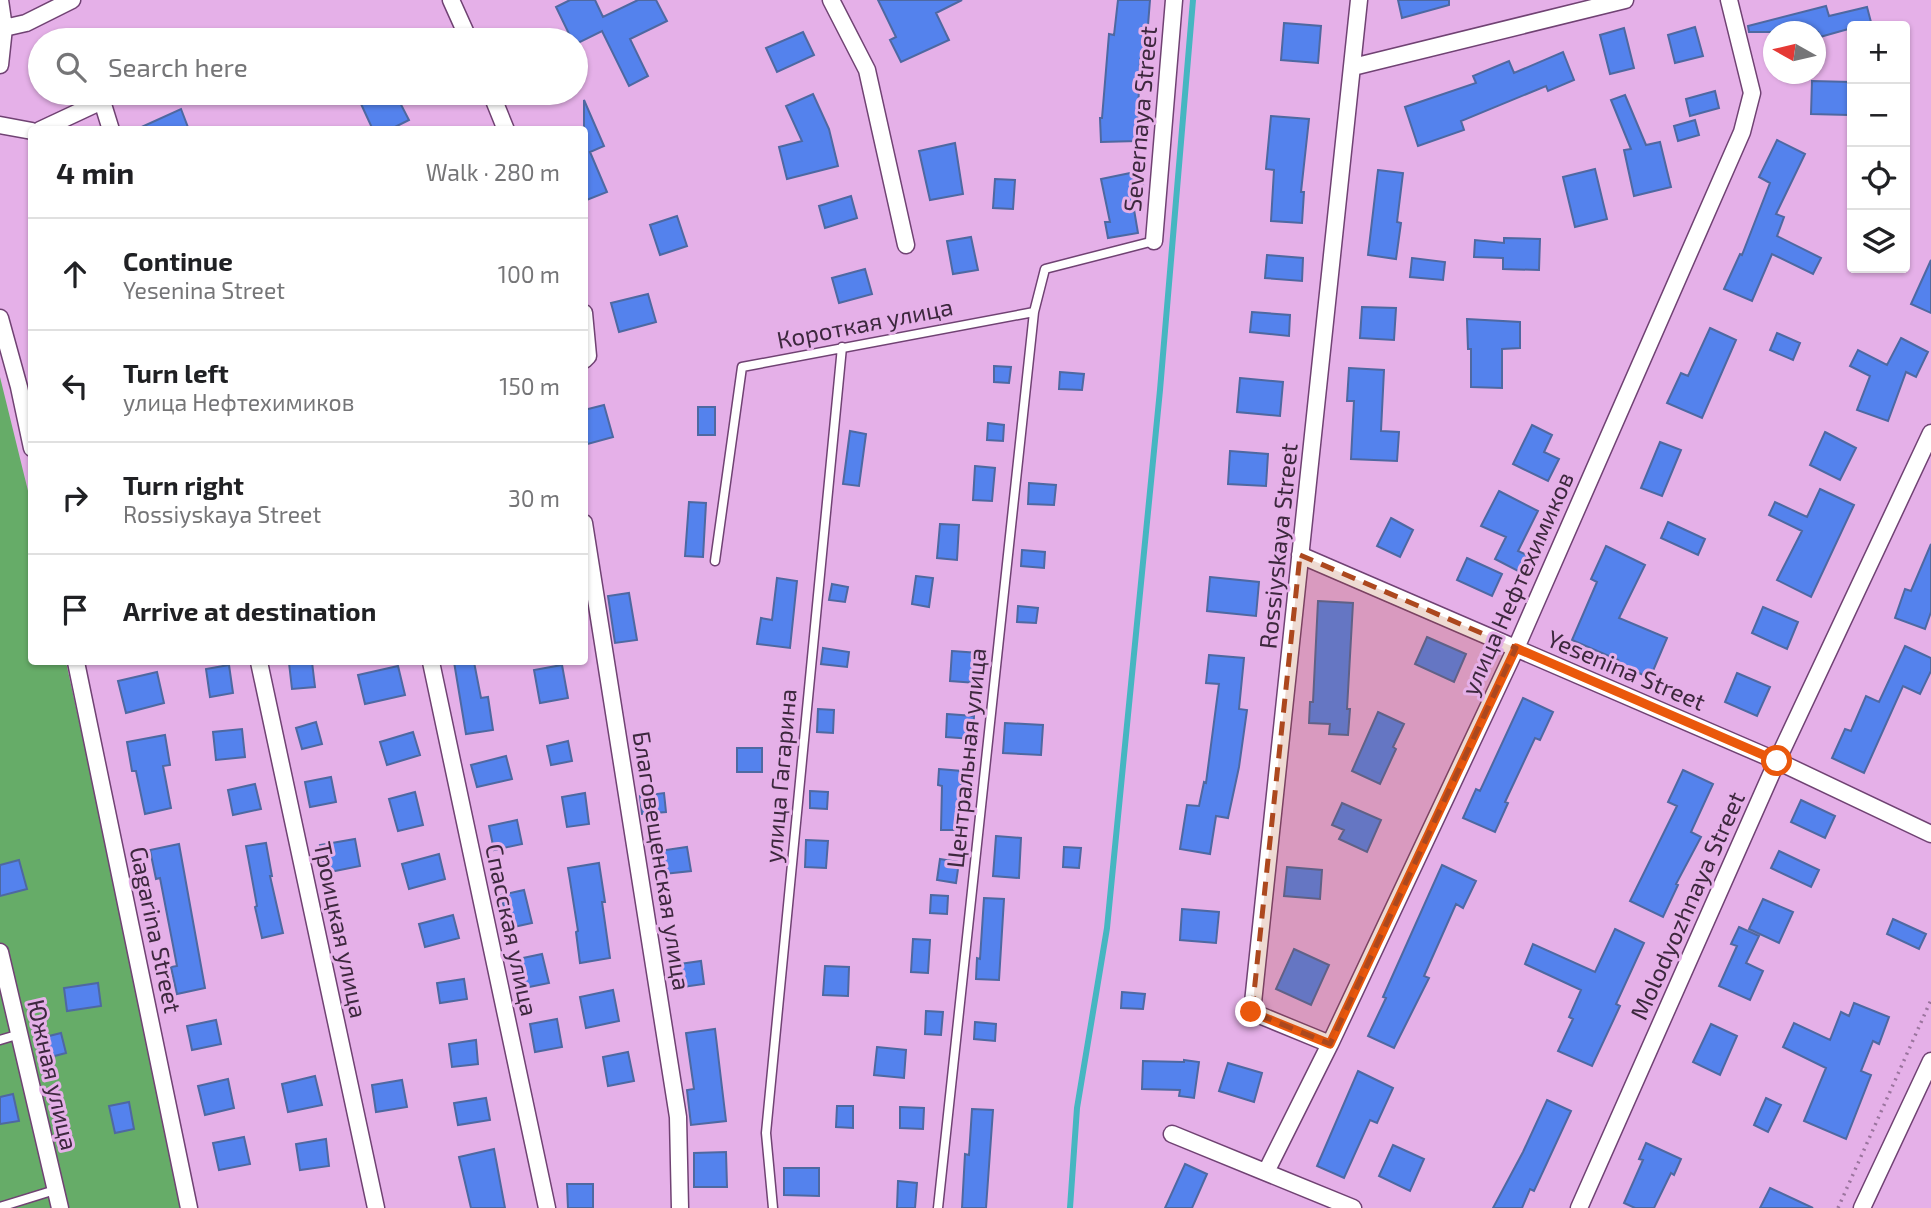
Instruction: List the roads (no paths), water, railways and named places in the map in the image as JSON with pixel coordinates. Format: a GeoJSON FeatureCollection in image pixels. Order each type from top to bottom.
{"type":"FeatureCollection","features":[{"type":"Feature","properties":{"kind":"street"},"geometry":{"type":"LineString","coordinates":[[0,0],[4,28],[0,65]]}},
{"type":"Feature","properties":{"kind":"street"},"geometry":{"type":"LineString","coordinates":[[4,28],[26,23],[72,0]]}},
{"type":"Feature","properties":{"kind":"street"},"geometry":{"type":"LineString","coordinates":[[452,0],[463,28]]}},
{"type":"Feature","properties":{"kind":"street"},"geometry":{"type":"LineString","coordinates":[[831,0],[867,69],[906,244]]}},
{"type":"Feature","properties":{"kind":"street","name":"Severnaya Street"},"geometry":{"type":"LineString","coordinates":[[1154,241],[1174,0]]}},
{"type":"Feature","properties":{"kind":"street","name":"Rossiyskaya Street"},"geometry":{"type":"LineString","coordinates":[[1330,1044],[1251,1012],[1359,0]]}},
{"type":"Feature","properties":{"kind":"street"},"geometry":{"type":"LineString","coordinates":[[1353,67],[1625,0]]}},
{"type":"Feature","properties":{"kind":"street","name":"улица Нефтехимиков"},"geometry":{"type":"LineString","coordinates":[[1266,1172],[1330,1044],[1516,648],[1742,132],[1752,93],[1729,0]]}},
{"type":"Feature","properties":{"kind":"street"},"geometry":{"type":"LineString","coordinates":[[49,126],[93,105]]}},
{"type":"Feature","properties":{"kind":"street"},"geometry":{"type":"LineString","coordinates":[[103,105],[110,126]]}},
{"type":"Feature","properties":{"kind":"street"},"geometry":{"type":"LineString","coordinates":[[496,105],[504,126]]}},
{"type":"Feature","properties":{"kind":"street"},"geometry":{"type":"LineString","coordinates":[[0,125],[28,130]]}},
{"type":"Feature","properties":{"kind":"street"},"geometry":{"type":"LineString","coordinates":[[0,318],[28,429]]}},
{"type":"Feature","properties":{"kind":"street","name":"Molodyozhnaya Street"},"geometry":{"type":"LineString","coordinates":[[1579,1208],[1777,761],[1931,433]]}},
{"type":"Feature","properties":{"kind":"street","name":"Благовещенская улица"},"geometry":{"type":"LineString","coordinates":[[588,548],[678,1117],[680,1208]]}},
{"type":"Feature","properties":{"kind":"street","name":"Yesenina Street"},"geometry":{"type":"LineString","coordinates":[[1300,555],[1777,761],[1931,834]]}},
{"type":"Feature","properties":{"kind":"street","name":"Gagarina Street"},"geometry":{"type":"LineString","coordinates":[[77,665],[189,1208]]}},
{"type":"Feature","properties":{"kind":"street","name":"Троицкая улица"},"geometry":{"type":"LineString","coordinates":[[260,665],[376,1208]]}},
{"type":"Feature","properties":{"kind":"street","name":"Спасская улица"},"geometry":{"type":"LineString","coordinates":[[432,665],[547,1208]]}},
{"type":"Feature","properties":{"kind":"street","name":"Южная улица"},"geometry":{"type":"LineString","coordinates":[[0,952],[60,1208]]}},
{"type":"Feature","properties":{"kind":"street"},"geometry":{"type":"LineString","coordinates":[[1868,1206],[1931,1061]]}},
{"type":"Feature","properties":{"kind":"street"},"geometry":{"type":"LineString","coordinates":[[1172,1134],[1353,1208]]}},
{"type":"Feature","properties":{"kind":"lane"},"geometry":{"type":"LineString","coordinates":[[1034,312],[1045,269],[1154,241]]}},
{"type":"Feature","properties":{"kind":"lane","name":"Короткая улица"},"geometry":{"type":"LineString","coordinates":[[715,561],[742,367],[1034,312]]}},
{"type":"Feature","properties":{"kind":"lane","name":"Центральная улица"},"geometry":{"type":"LineString","coordinates":[[938,1208],[1034,312]]}},
{"type":"Feature","properties":{"kind":"lane","name":"улица Гагарина"},"geometry":{"type":"LineString","coordinates":[[773,1208],[766,1133],[842,347]]}},
{"type":"Feature","properties":{"kind":"lane"},"geometry":{"type":"LineString","coordinates":[[0,1040],[20,1034]]}},
{"type":"Feature","properties":{"kind":"lane"},"geometry":{"type":"LineString","coordinates":[[0,1207],[55,1191]]}},
{"type":"Feature","properties":{"kind":"waterway"},"geometry":{"type":"LineString","coordinates":[[1070,1208],[1077,1108],[1107,928],[1160,390],[1193,0]]}}]}
